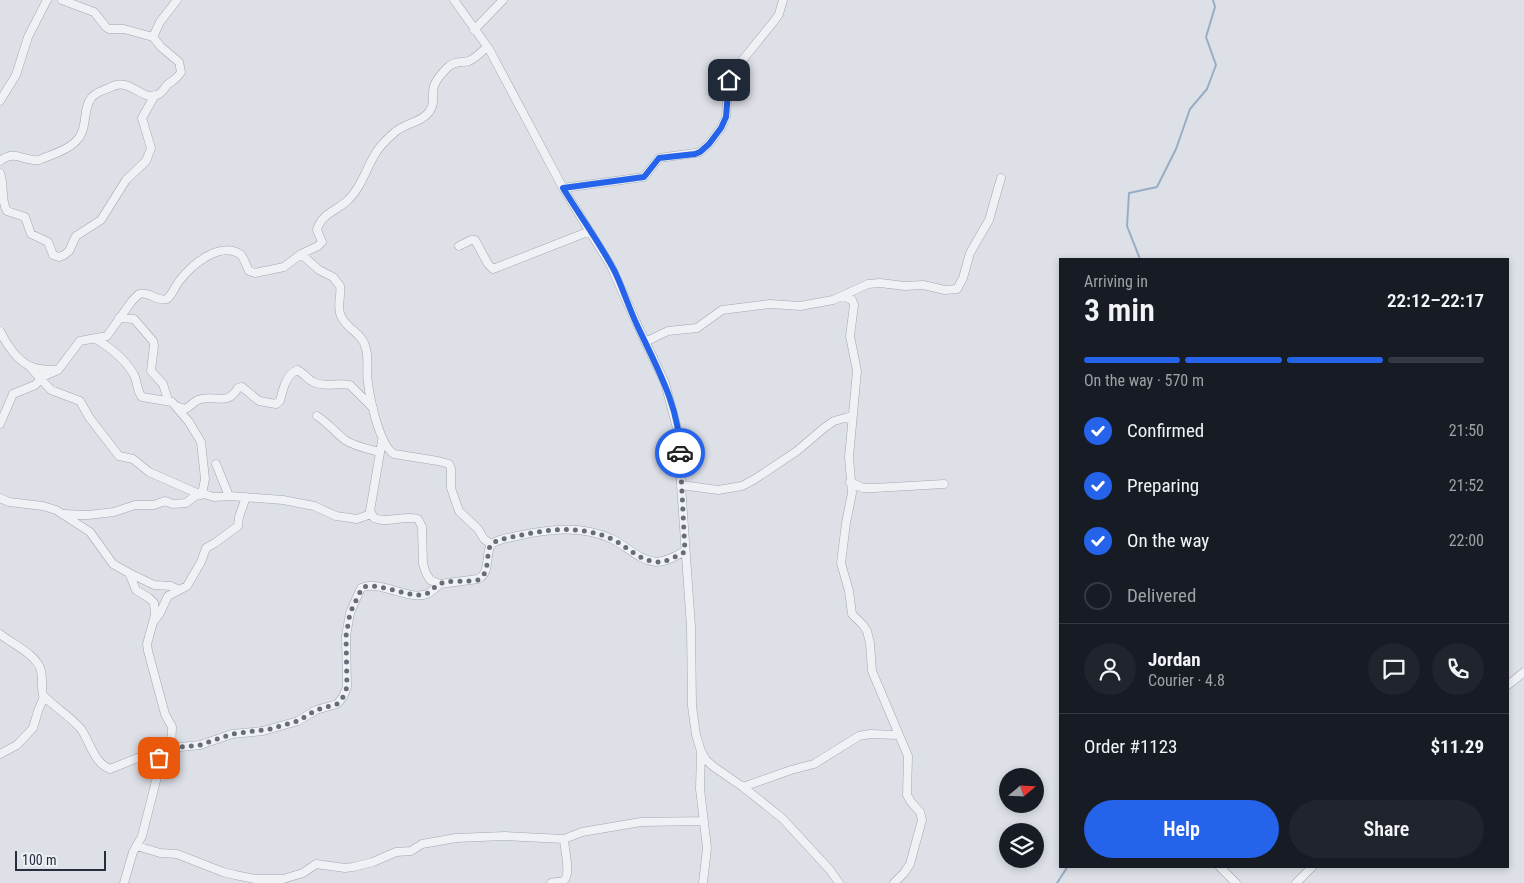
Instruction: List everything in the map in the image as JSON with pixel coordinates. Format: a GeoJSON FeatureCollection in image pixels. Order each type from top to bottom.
{"type":"FeatureCollection","features":[{"type":"Feature","properties":{"kind":"street"},"geometry":{"type":"LineString","coordinates":[[0,101],[16,75],[28,37],[47,0]]}},
{"type":"Feature","properties":{"kind":"street"},"geometry":{"type":"LineString","coordinates":[[0,160],[11,155],[40,160],[74,143],[85,126],[86,106],[90,100],[114,84],[125,84],[144,94],[155,95],[159,94],[181,72],[180,62],[160,47],[154,38],[124,29],[109,29],[94,12],[62,0]]}},
{"type":"Feature","properties":{"kind":"street"},"geometry":{"type":"LineString","coordinates":[[154,38],[160,22],[177,0]]}},
{"type":"Feature","properties":{"kind":"street"},"geometry":{"type":"LineString","coordinates":[[454,0],[487,47],[563,188],[615,273],[665,383],[674,415],[680,448],[690,628],[692,706],[696,735],[701,751],[706,760],[714,767],[782,818],[830,870],[839,883]]}},
{"type":"Feature","properties":{"kind":"street"},"geometry":{"type":"LineString","coordinates":[[474,30],[503,0]]}},
{"type":"Feature","properties":{"kind":"street"},"geometry":{"type":"LineString","coordinates":[[563,188],[644,177],[659,158],[695,154],[705,148],[721,128],[726,117],[728,86],[732,73],[775,20],[783,0]]}},
{"type":"Feature","properties":{"kind":"street"},"geometry":{"type":"LineString","coordinates":[[0,424],[13,394],[36,386],[47,375],[58,370],[64,365],[80,341],[107,336],[136,297],[142,293],[162,300],[167,299],[181,279],[205,257],[224,251],[238,253],[242,256],[249,270],[255,273],[284,267],[301,254],[321,244],[322,240],[317,230],[320,223],[334,209],[349,200],[359,189],[374,155],[394,132],[421,119],[430,112],[433,103],[434,85],[446,68],[455,62],[476,58],[487,47]]}},
{"type":"Feature","properties":{"kind":"street"},"geometry":{"type":"LineString","coordinates":[[0,174],[3,181],[4,202],[7,211],[25,218],[31,234],[48,242],[53,255],[58,257],[64,255],[69,251],[74,238],[101,220],[129,176],[146,162],[151,148],[142,118],[155,95]]}},
{"type":"Feature","properties":{"kind":"street"},"geometry":{"type":"LineString","coordinates":[[645,342],[668,331],[697,328],[722,310],[770,304],[800,306],[833,300],[862,285],[874,283],[905,286],[923,284],[945,290],[957,289],[963,278],[970,253],[989,220],[1001,178]]}},
{"type":"Feature","properties":{"kind":"street"},"geometry":{"type":"LineString","coordinates":[[459,246],[475,240],[488,264],[493,269],[590,231]]}},
{"type":"Feature","properties":{"kind":"street"},"geometry":{"type":"LineString","coordinates":[[301,254],[319,270],[333,277],[340,286],[338,309],[349,328],[358,334],[366,347],[368,384],[382,440],[391,453],[448,464],[451,469],[452,488],[461,514],[491,544]]}},
{"type":"Feature","properties":{"kind":"street"},"geometry":{"type":"LineString","coordinates":[[843,296],[852,300],[854,305],[850,336],[857,371],[849,457],[852,493],[841,563],[849,592],[851,612],[853,617],[867,631],[872,671],[886,700],[898,735],[908,756],[907,795],[920,812],[922,820],[910,864],[894,883]]}},
{"type":"Feature","properties":{"kind":"street"},"geometry":{"type":"LineString","coordinates":[[119,318],[134,319],[153,342],[151,371],[163,384],[168,400]]}},
{"type":"Feature","properties":{"kind":"street"},"geometry":{"type":"LineString","coordinates":[[0,331],[6,343],[41,380],[56,393],[80,401],[119,456],[133,460],[149,472],[200,494],[283,500],[316,507],[336,516],[357,519],[371,514]]}},
{"type":"Feature","properties":{"kind":"street"},"geometry":{"type":"LineString","coordinates":[[64,514],[88,515],[114,512],[135,504],[154,506],[165,501],[173,504],[186,504],[200,494],[205,480],[201,442],[189,422],[176,406],[168,400],[142,397],[130,369],[108,346],[96,339]]}},
{"type":"Feature","properties":{"kind":"street"},"geometry":{"type":"LineString","coordinates":[[29,366],[58,370]]}},
{"type":"Feature","properties":{"kind":"street"},"geometry":{"type":"LineString","coordinates":[[176,406],[185,409],[198,400],[228,398],[234,396],[238,388],[242,386],[259,400],[276,404],[280,401],[287,380],[297,370],[316,383],[333,386],[350,385],[374,409]]}},
{"type":"Feature","properties":{"kind":"street"},"geometry":{"type":"LineString","coordinates":[[317,416],[328,423],[346,441],[358,447],[380,452]]}},
{"type":"Feature","properties":{"kind":"street"},"geometry":{"type":"LineString","coordinates":[[681,486],[718,490],[742,486],[797,451],[834,421],[852,416]]}},
{"type":"Feature","properties":{"kind":"street"},"geometry":{"type":"LineString","coordinates":[[382,440],[371,514],[374,518],[383,521],[399,517],[418,519],[422,527],[422,556],[426,573],[430,580],[440,584],[474,581],[483,577],[486,571],[491,544],[500,540],[544,530],[583,531],[609,538],[633,553],[653,561],[664,560],[685,552]]}},
{"type":"Feature","properties":{"kind":"street"},"geometry":{"type":"LineString","coordinates":[[216,464],[229,496]]}},
{"type":"Feature","properties":{"kind":"street"},"geometry":{"type":"LineString","coordinates":[[850,482],[863,488],[944,484]]}},
{"type":"Feature","properties":{"kind":"street"},"geometry":{"type":"LineString","coordinates":[[153,622],[161,611],[166,597],[187,586],[201,562],[206,548],[238,526],[246,497]]}},
{"type":"Feature","properties":{"kind":"street"},"geometry":{"type":"LineString","coordinates":[[0,498],[9,502],[49,508],[64,514],[90,532],[111,561],[129,573],[154,585],[171,586],[179,590]]}},
{"type":"Feature","properties":{"kind":"street"},"geometry":{"type":"LineString","coordinates":[[124,883],[133,852],[142,836],[157,777],[159,758],[171,748],[172,727],[165,714],[148,651],[147,644],[155,614],[154,603],[136,590],[129,573]]}},
{"type":"Feature","properties":{"kind":"street"},"geometry":{"type":"LineString","coordinates":[[44,698],[55,704],[78,726],[94,754],[107,768],[113,769],[150,753],[171,748],[200,745],[232,734],[270,729],[298,721],[316,710],[337,704],[343,697],[347,687],[346,636],[350,613],[362,588],[373,586],[420,595],[429,593],[440,584]]}},
{"type":"Feature","properties":{"kind":"street"},"geometry":{"type":"LineString","coordinates":[[0,634],[24,651],[38,665],[41,672],[44,698],[33,728],[14,747],[0,754]]}},
{"type":"Feature","properties":{"kind":"street"},"geometry":{"type":"LineString","coordinates":[[1509,684],[1524,672]]}},
{"type":"Feature","properties":{"kind":"street"},"geometry":{"type":"LineString","coordinates":[[743,787],[814,764],[859,736],[870,734],[898,735]]}},
{"type":"Feature","properties":{"kind":"street"},"geometry":{"type":"LineString","coordinates":[[701,751],[700,789],[707,855],[703,883]]}},
{"type":"Feature","properties":{"kind":"street"},"geometry":{"type":"LineString","coordinates":[[136,846],[160,853],[177,854],[235,875],[255,879],[283,879],[303,873],[316,864],[345,868],[353,867],[373,862],[396,852],[412,850],[422,844],[456,838],[505,836],[564,839],[582,832],[641,822],[704,821]]}},
{"type":"Feature","properties":{"kind":"street"},"geometry":{"type":"LineString","coordinates":[[551,883],[562,881],[566,878],[567,865],[564,839]]}},
{"type":"Feature","properties":{"kind":"street"},"geometry":{"type":"LineString","coordinates":[[1221,868],[1236,883]]}},
{"type":"Feature","properties":{"kind":"street"},"geometry":{"type":"LineString","coordinates":[[1296,883],[1311,868]]}},
{"type":"Feature","properties":{"kind":"waterway"},"geometry":{"type":"LineString","coordinates":[[1140,258],[1127,226],[1129,193],[1157,187],[1176,149],[1190,109],[1207,89],[1216,65],[1206,37],[1215,7],[1213,0]]}},
{"type":"Feature","properties":{"kind":"waterway"},"geometry":{"type":"LineString","coordinates":[[1057,883],[1067,868]]}},
{"type":"Feature","properties":{"kind":"way so far"},"geometry":{"type":"LineString","coordinates":[[159,758],[171,748],[200,745],[232,734],[270,729],[302,720],[320,708],[337,704],[343,697],[347,687],[346,636],[350,613],[354,601],[365,586],[420,595],[429,593],[440,584],[478,580],[483,577],[486,571],[489,548],[495,541],[553,529],[583,531],[602,535],[614,540],[646,560],[659,562],[685,552],[680,453]]}},
{"type":"Feature","properties":{"kind":"route"},"geometry":{"type":"LineString","coordinates":[[680,453],[678,432],[662,374],[636,322],[615,273],[563,188],[644,177],[659,158],[700,152],[709,144],[721,128],[726,117],[729,80]]}}]}
